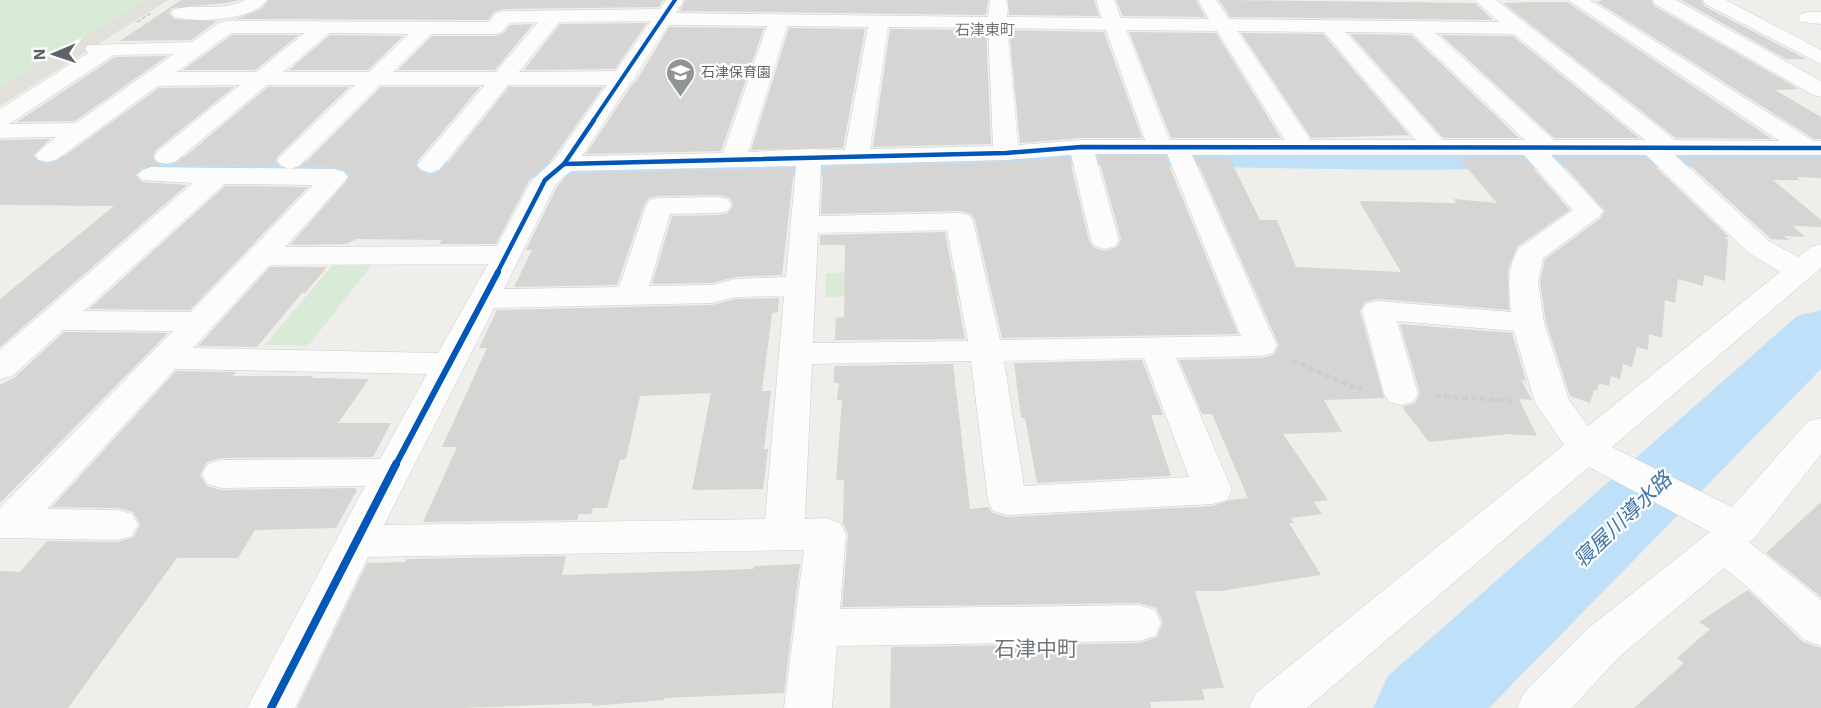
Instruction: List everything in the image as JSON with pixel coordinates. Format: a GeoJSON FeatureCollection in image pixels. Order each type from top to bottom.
{"type":"FeatureCollection","features":[{"type":"Feature","properties":{"kind":"street"},"geometry":{"type":"LineString","coordinates":[[181,13],[222,13],[246,9],[258,0]]}},
{"type":"Feature","properties":{"kind":"street"},"geometry":{"type":"LineString","coordinates":[[796,354],[1261,346],[1105,0]]}},
{"type":"Feature","properties":{"kind":"street"},"geometry":{"type":"LineString","coordinates":[[1207,0],[1302,147]]}},
{"type":"Feature","properties":{"kind":"street"},"geometry":{"type":"LineString","coordinates":[[1485,0],[1663,154],[1759,247],[1811,262]]}},
{"type":"Feature","properties":{"kind":"street"},"geometry":{"type":"LineString","coordinates":[[1577,0],[1815,148]]}},
{"type":"Feature","properties":{"kind":"street"},"geometry":{"type":"LineString","coordinates":[[1662,0],[1821,90]]}},
{"type":"Feature","properties":{"kind":"street"},"geometry":{"type":"LineString","coordinates":[[1712,0],[1818,55]]}},
{"type":"Feature","properties":{"kind":"street"},"geometry":{"type":"LineString","coordinates":[[47,156],[226,27],[495,28],[507,11],[554,16],[593,8],[669,11],[779,20],[879,21],[997,11],[1115,25],[1520,28]]}},
{"type":"Feature","properties":{"kind":"street"},"geometry":{"type":"LineString","coordinates":[[1277,9],[1289,26]]}},
{"type":"Feature","properties":{"kind":"street"},"geometry":{"type":"LineString","coordinates":[[270,708],[355,541],[507,255],[555,172],[625,78],[669,11]]}},
{"type":"Feature","properties":{"kind":"street"},"geometry":{"type":"LineString","coordinates":[[997,11],[1006,153]]}},
{"type":"Feature","properties":{"kind":"street"},"geometry":{"type":"LineString","coordinates":[[430,165],[554,16]]}},
{"type":"Feature","properties":{"kind":"street"},"geometry":{"type":"LineString","coordinates":[[733,159],[779,20]]}},
{"type":"Feature","properties":{"kind":"street"},"geometry":{"type":"LineString","coordinates":[[856,157],[879,21]]}},
{"type":"Feature","properties":{"kind":"street"},"geometry":{"type":"LineString","coordinates":[[5,523],[166,358],[335,177],[217,176],[158,166],[326,26]]}},
{"type":"Feature","properties":{"kind":"street"},"geometry":{"type":"LineString","coordinates":[[290,161],[427,27]]}},
{"type":"Feature","properties":{"kind":"street"},"geometry":{"type":"LineString","coordinates":[[1330,27],[1436,148]]}},
{"type":"Feature","properties":{"kind":"street"},"geometry":{"type":"LineString","coordinates":[[1417,27],[1540,153],[1589,211],[1529,254],[1523,282],[1528,323],[1552,403],[1594,453],[1726,530],[1765,577],[1821,627]]}},
{"type":"Feature","properties":{"kind":"street"},"geometry":{"type":"LineString","coordinates":[[0,119],[102,49],[198,48]]}},
{"type":"Feature","properties":{"kind":"street"},"geometry":{"type":"LineString","coordinates":[[154,79],[625,78]]}},
{"type":"Feature","properties":{"kind":"street"},"geometry":{"type":"LineString","coordinates":[[0,131],[82,130]]}},
{"type":"Feature","properties":{"kind":"street"},"geometry":{"type":"LineString","coordinates":[[555,172],[733,159],[808,165],[856,157],[1175,152],[1302,147],[1663,154],[1815,148]]}},
{"type":"Feature","properties":{"kind":"street"},"geometry":{"type":"LineString","coordinates":[[1083,153],[1105,240]]}},
{"type":"Feature","properties":{"kind":"street"},"geometry":{"type":"LineString","coordinates":[[784,535],[808,165]]}},
{"type":"Feature","properties":{"kind":"street"},"geometry":{"type":"LineString","coordinates":[[0,368],[217,176]]}},
{"type":"Feature","properties":{"kind":"street"},"geometry":{"type":"LineString","coordinates":[[631,296],[658,206],[718,205]]}},
{"type":"Feature","properties":{"kind":"street"},"geometry":{"type":"LineString","coordinates":[[804,225],[958,221],[986,351],[1007,501],[1213,490],[1156,348]]}},
{"type":"Feature","properties":{"kind":"street"},"geometry":{"type":"LineString","coordinates":[[261,256],[507,255]]}},
{"type":"Feature","properties":{"kind":"street"},"geometry":{"type":"LineString","coordinates":[[1273,708],[1594,453],[1811,262]]}},
{"type":"Feature","properties":{"kind":"street"},"geometry":{"type":"LineString","coordinates":[[484,299],[712,294],[735,288],[800,286]]}},
{"type":"Feature","properties":{"kind":"street"},"geometry":{"type":"LineString","coordinates":[[1401,394],[1378,309],[1528,323]]}},
{"type":"Feature","properties":{"kind":"street"},"geometry":{"type":"LineString","coordinates":[[54,320],[200,322]]}},
{"type":"Feature","properties":{"kind":"street"},"geometry":{"type":"LineString","coordinates":[[166,358],[449,364]]}},
{"type":"Feature","properties":{"kind":"street"},"geometry":{"type":"LineString","coordinates":[[1541,708],[1602,644],[1726,530],[1821,430]]}},
{"type":"Feature","properties":{"kind":"street"},"geometry":{"type":"LineString","coordinates":[[221,474],[392,472]]}},
{"type":"Feature","properties":{"kind":"street"},"geometry":{"type":"LineString","coordinates":[[5,523],[118,525]]}},
{"type":"Feature","properties":{"kind":"street"},"geometry":{"type":"LineString","coordinates":[[355,541],[826,534],[808,708]]}},
{"type":"Feature","properties":{"kind":"street"},"geometry":{"type":"LineString","coordinates":[[816,628],[1139,623]]}},
{"type":"Feature","properties":{"kind":"shaded area"},"geometry":{"type":"Polygon","coordinates":[[[0,0],[168,0],[0,106],[0,0]]]}},
{"type":"Feature","properties":{"kind":"green space"},"geometry":{"type":"Polygon","coordinates":[[[0,0],[147,0],[0,87],[0,0]]]}},
{"type":"Feature","properties":{"kind":"green space"},"geometry":{"type":"Polygon","coordinates":[[[336,261],[374,262],[308,346],[265,345],[336,261]]]}},
{"type":"Feature","properties":{"kind":"green space"},"geometry":{"type":"Polygon","coordinates":[[[961,270],[964,294],[826,297],[826,273],[961,270]]]}},
{"type":"Feature","properties":{"kind":"building"},"geometry":{"type":"Polygon","coordinates":[[[181,0],[239,0],[172,8],[169,13],[174,19],[217,21],[191,40],[120,41],[181,0]]]}},
{"type":"Feature","properties":{"kind":"building"},"geometry":{"type":"Polygon","coordinates":[[[269,0],[663,0],[659,7],[503,9],[494,12],[488,20],[235,19],[261,9],[269,0]]]}},
{"type":"Feature","properties":{"kind":"building"},"geometry":{"type":"Polygon","coordinates":[[[685,0],[988,0],[986,15],[680,11],[685,0]]]}},
{"type":"Feature","properties":{"kind":"building"},"geometry":{"type":"Polygon","coordinates":[[[1008,0],[1094,0],[1099,16],[1009,15],[1008,0]]]}},
{"type":"Feature","properties":{"kind":"building"},"geometry":{"type":"Polygon","coordinates":[[[1116,0],[1196,0],[1205,17],[1123,16],[1116,0]]]}},
{"type":"Feature","properties":{"kind":"building"},"geometry":{"type":"Polygon","coordinates":[[[1219,0],[1475,3],[1493,20],[1230,17],[1219,0]]]}},
{"type":"Feature","properties":{"kind":"building"},"geometry":{"type":"Polygon","coordinates":[[[1602,0],[1651,0],[1654,6],[1799,89],[1775,90],[1821,117],[1821,139],[1814,139],[1597,2],[1602,0]]]}},
{"type":"Feature","properties":{"kind":"building"},"geometry":{"type":"Polygon","coordinates":[[[1681,0],[1701,0],[1704,6],[1806,59],[1786,59],[1681,0]]]}},
{"type":"Feature","properties":{"kind":"building"},"geometry":{"type":"Polygon","coordinates":[[[1567,2],[1772,139],[1676,138],[1503,3],[1567,2]]]}},
{"type":"Feature","properties":{"kind":"building"},"geometry":{"type":"Polygon","coordinates":[[[647,23],[615,69],[524,70],[560,24],[647,23]]]}},
{"type":"Feature","properties":{"kind":"building"},"geometry":{"type":"Polygon","coordinates":[[[533,24],[495,70],[398,70],[432,36],[495,36],[504,33],[510,25],[533,24]]]}},
{"type":"Feature","properties":{"kind":"building"},"geometry":{"type":"Polygon","coordinates":[[[669,27],[764,28],[721,151],[586,154],[637,80],[669,27]]]}},
{"type":"Feature","properties":{"kind":"building"},"geometry":{"type":"Polygon","coordinates":[[[789,28],[865,29],[843,148],[751,150],[789,28]]]}},
{"type":"Feature","properties":{"kind":"building"},"geometry":{"type":"Polygon","coordinates":[[[890,29],[986,30],[991,144],[873,147],[890,29]]]}},
{"type":"Feature","properties":{"kind":"building"},"geometry":{"type":"Polygon","coordinates":[[[1009,30],[1104,32],[1142,138],[1081,138],[1020,143],[1009,30]]]}},
{"type":"Feature","properties":{"kind":"building"},"geometry":{"type":"Polygon","coordinates":[[[1129,32],[1216,33],[1281,138],[1171,138],[1129,32]]]}},
{"type":"Feature","properties":{"kind":"building"},"geometry":{"type":"Polygon","coordinates":[[[1241,33],[1323,34],[1409,135],[1311,138],[1241,33]]]}},
{"type":"Feature","properties":{"kind":"building"},"geometry":{"type":"Polygon","coordinates":[[[1350,34],[1411,35],[1519,138],[1443,138],[1350,34]]]}},
{"type":"Feature","properties":{"kind":"building"},"geometry":{"type":"Polygon","coordinates":[[[232,35],[299,35],[255,70],[183,70],[232,35]]]}},
{"type":"Feature","properties":{"kind":"building"},"geometry":{"type":"Polygon","coordinates":[[[330,35],[403,36],[368,70],[289,70],[330,35]]]}},
{"type":"Feature","properties":{"kind":"building"},"geometry":{"type":"Polygon","coordinates":[[[1441,35],[1513,36],[1639,138],[1554,138],[1441,35]]]}},
{"type":"Feature","properties":{"kind":"building"},"geometry":{"type":"Polygon","coordinates":[[[167,56],[75,121],[17,122],[115,57],[167,56]]]}},
{"type":"Feature","properties":{"kind":"building"},"geometry":{"type":"Polygon","coordinates":[[[234,87],[156,150],[152,158],[159,165],[141,168],[136,175],[142,182],[187,185],[0,347],[0,299],[114,206],[0,205],[0,140],[50,139],[33,156],[38,162],[47,164],[56,162],[159,88],[234,87]]]}},
{"type":"Feature","properties":{"kind":"building"},"geometry":{"type":"Polygon","coordinates":[[[268,87],[349,87],[279,155],[275,161],[278,166],[172,165],[176,164],[268,87]]]}},
{"type":"Feature","properties":{"kind":"building"},"geometry":{"type":"Polygon","coordinates":[[[381,87],[480,87],[415,164],[419,171],[429,175],[441,171],[509,87],[603,87],[553,158],[530,179],[496,244],[439,244],[442,240],[356,239],[347,244],[290,245],[350,177],[345,170],[336,167],[302,166],[381,87]]]}},
{"type":"Feature","properties":{"kind":"building"},"geometry":{"type":"Polygon","coordinates":[[[1098,156],[1165,156],[1238,334],[1002,338],[975,220],[971,214],[959,211],[821,214],[823,167],[1006,162],[1069,157],[1089,241],[1094,248],[1106,251],[1117,247],[1121,239],[1098,156]]]}},
{"type":"Feature","properties":{"kind":"building"},"geometry":{"type":"Polygon","coordinates":[[[1195,157],[1229,157],[1260,220],[1277,220],[1296,267],[1401,272],[1359,201],[1456,203],[1454,199],[1497,203],[1458,157],[1523,157],[1570,210],[1517,247],[1508,270],[1509,310],[1378,299],[1365,302],[1360,311],[1384,398],[1324,400],[1342,432],[1283,434],[1328,500],[1314,502],[1322,514],[1291,518],[1293,523],[1289,523],[1321,575],[1220,591],[1195,591],[1224,688],[1202,689],[1205,700],[1150,702],[1151,708],[890,708],[891,647],[1139,643],[1157,637],[1163,622],[1156,608],[1139,603],[842,607],[848,534],[843,523],[844,480],[836,480],[842,400],[837,400],[839,383],[834,383],[834,366],[953,364],[970,509],[988,507],[992,513],[1007,517],[1213,506],[1230,500],[1248,498],[1212,414],[1202,414],[1179,360],[1262,358],[1274,355],[1279,345],[1195,157]]]}},
{"type":"Feature","properties":{"kind":"building"},"geometry":{"type":"Polygon","coordinates":[[[1556,157],[1645,157],[1729,237],[1725,237],[1728,240],[1725,281],[1704,275],[1703,286],[1678,279],[1675,303],[1665,300],[1662,338],[1649,334],[1648,350],[1637,347],[1632,367],[1623,364],[1620,379],[1611,376],[1609,386],[1599,383],[1590,403],[1570,396],[1546,322],[1540,282],[1545,259],[1600,219],[1605,211],[1556,157]]]}},
{"type":"Feature","properties":{"kind":"building"},"geometry":{"type":"Polygon","coordinates":[[[1681,157],[1821,157],[1821,178],[1797,177],[1799,180],[1773,180],[1821,220],[1821,227],[1793,226],[1805,237],[1784,236],[1789,240],[1771,239],[1681,157]]]}},
{"type":"Feature","properties":{"kind":"building"},"geometry":{"type":"Polygon","coordinates":[[[794,168],[782,275],[735,277],[712,283],[652,284],[672,216],[718,215],[728,213],[733,206],[730,198],[718,195],[659,196],[649,198],[644,205],[617,285],[514,287],[532,250],[526,250],[558,185],[572,173],[794,168]]]}},
{"type":"Feature","properties":{"kind":"building"},"geometry":{"type":"Polygon","coordinates":[[[225,186],[308,187],[190,310],[89,309],[225,186]]]}},
{"type":"Feature","properties":{"kind":"building"},"geometry":{"type":"Polygon","coordinates":[[[945,232],[965,339],[835,340],[836,318],[844,317],[845,245],[820,245],[820,235],[945,232]]]}},
{"type":"Feature","properties":{"kind":"building"},"geometry":{"type":"Polygon","coordinates":[[[270,267],[327,267],[257,347],[198,346],[270,267]]]}},
{"type":"Feature","properties":{"kind":"building"},"geometry":{"type":"Polygon","coordinates":[[[779,298],[778,312],[772,313],[762,391],[771,391],[764,449],[768,449],[763,489],[692,490],[711,393],[640,396],[626,459],[620,460],[607,508],[593,508],[591,514],[579,514],[577,520],[423,522],[457,447],[442,447],[487,348],[479,348],[497,310],[712,305],[736,299],[779,298]]]}},
{"type":"Feature","properties":{"kind":"building"},"geometry":{"type":"Polygon","coordinates":[[[1400,324],[1512,333],[1526,381],[1521,380],[1532,400],[1519,399],[1537,436],[1509,434],[1429,442],[1402,407],[1415,403],[1420,393],[1400,324]]]}},
{"type":"Feature","properties":{"kind":"building"},"geometry":{"type":"Polygon","coordinates":[[[64,332],[168,333],[0,503],[0,385],[14,378],[64,332]]]}},
{"type":"Feature","properties":{"kind":"building"},"geometry":{"type":"Polygon","coordinates":[[[1142,360],[1163,415],[1151,415],[1171,476],[1037,483],[1025,418],[1021,418],[1014,363],[1142,360]]]}},
{"type":"Feature","properties":{"kind":"building"},"geometry":{"type":"Polygon","coordinates":[[[176,371],[236,372],[233,376],[369,379],[338,423],[391,423],[373,457],[221,458],[207,462],[200,475],[207,486],[220,490],[355,488],[357,490],[336,528],[255,530],[238,558],[177,558],[68,708],[0,708],[0,571],[20,572],[47,541],[118,542],[134,537],[140,524],[133,512],[118,508],[52,507],[176,371]]]}},
{"type":"Feature","properties":{"kind":"building"},"geometry":{"type":"Polygon","coordinates":[[[1821,502],[1821,597],[1766,553],[1821,502]]]}},
{"type":"Feature","properties":{"kind":"building"},"geometry":{"type":"Polygon","coordinates":[[[566,556],[562,575],[753,569],[754,566],[800,564],[784,693],[664,698],[664,700],[592,706],[593,703],[461,708],[297,708],[367,563],[405,562],[407,559],[566,556]]]}},
{"type":"Feature","properties":{"kind":"building"},"geometry":{"type":"Polygon","coordinates":[[[1748,590],[1803,642],[1821,648],[1821,708],[1634,708],[1684,663],[1677,658],[1710,629],[1699,622],[1748,590]]]}},
{"type":"Feature","properties":{"kind":"waterway"},"geometry":{"type":"LineString","coordinates":[[0,166],[139,164],[348,172],[540,169],[572,172],[985,163],[1068,156],[1402,161],[1821,157]]}},
{"type":"Feature","properties":{"kind":"waterway","name":"寝屋川導水路"},"geometry":{"type":"LineString","coordinates":[[1423,708],[1821,330]]}},
{"type":"Feature","properties":{"kind":"cycle path"},"geometry":{"type":"LineString","coordinates":[[271,708],[355,541],[545,180],[564,164],[675,0]]}},
{"type":"Feature","properties":{"kind":"cycle path"},"geometry":{"type":"LineString","coordinates":[[564,164],[1006,153],[1081,147],[1821,148]]}},
{"type":"Feature","properties":{"kind":"place","name":"石津保育園"},"geometry":{"type":"Point","coordinates":[680,98]}},
{"type":"Feature","properties":{"kind":"district","name":"石津東町"},"geometry":{"type":"Point","coordinates":[985,29]}},
{"type":"Feature","properties":{"kind":"district","name":"石津中町"},"geometry":{"type":"Point","coordinates":[1036,648]}}]}
